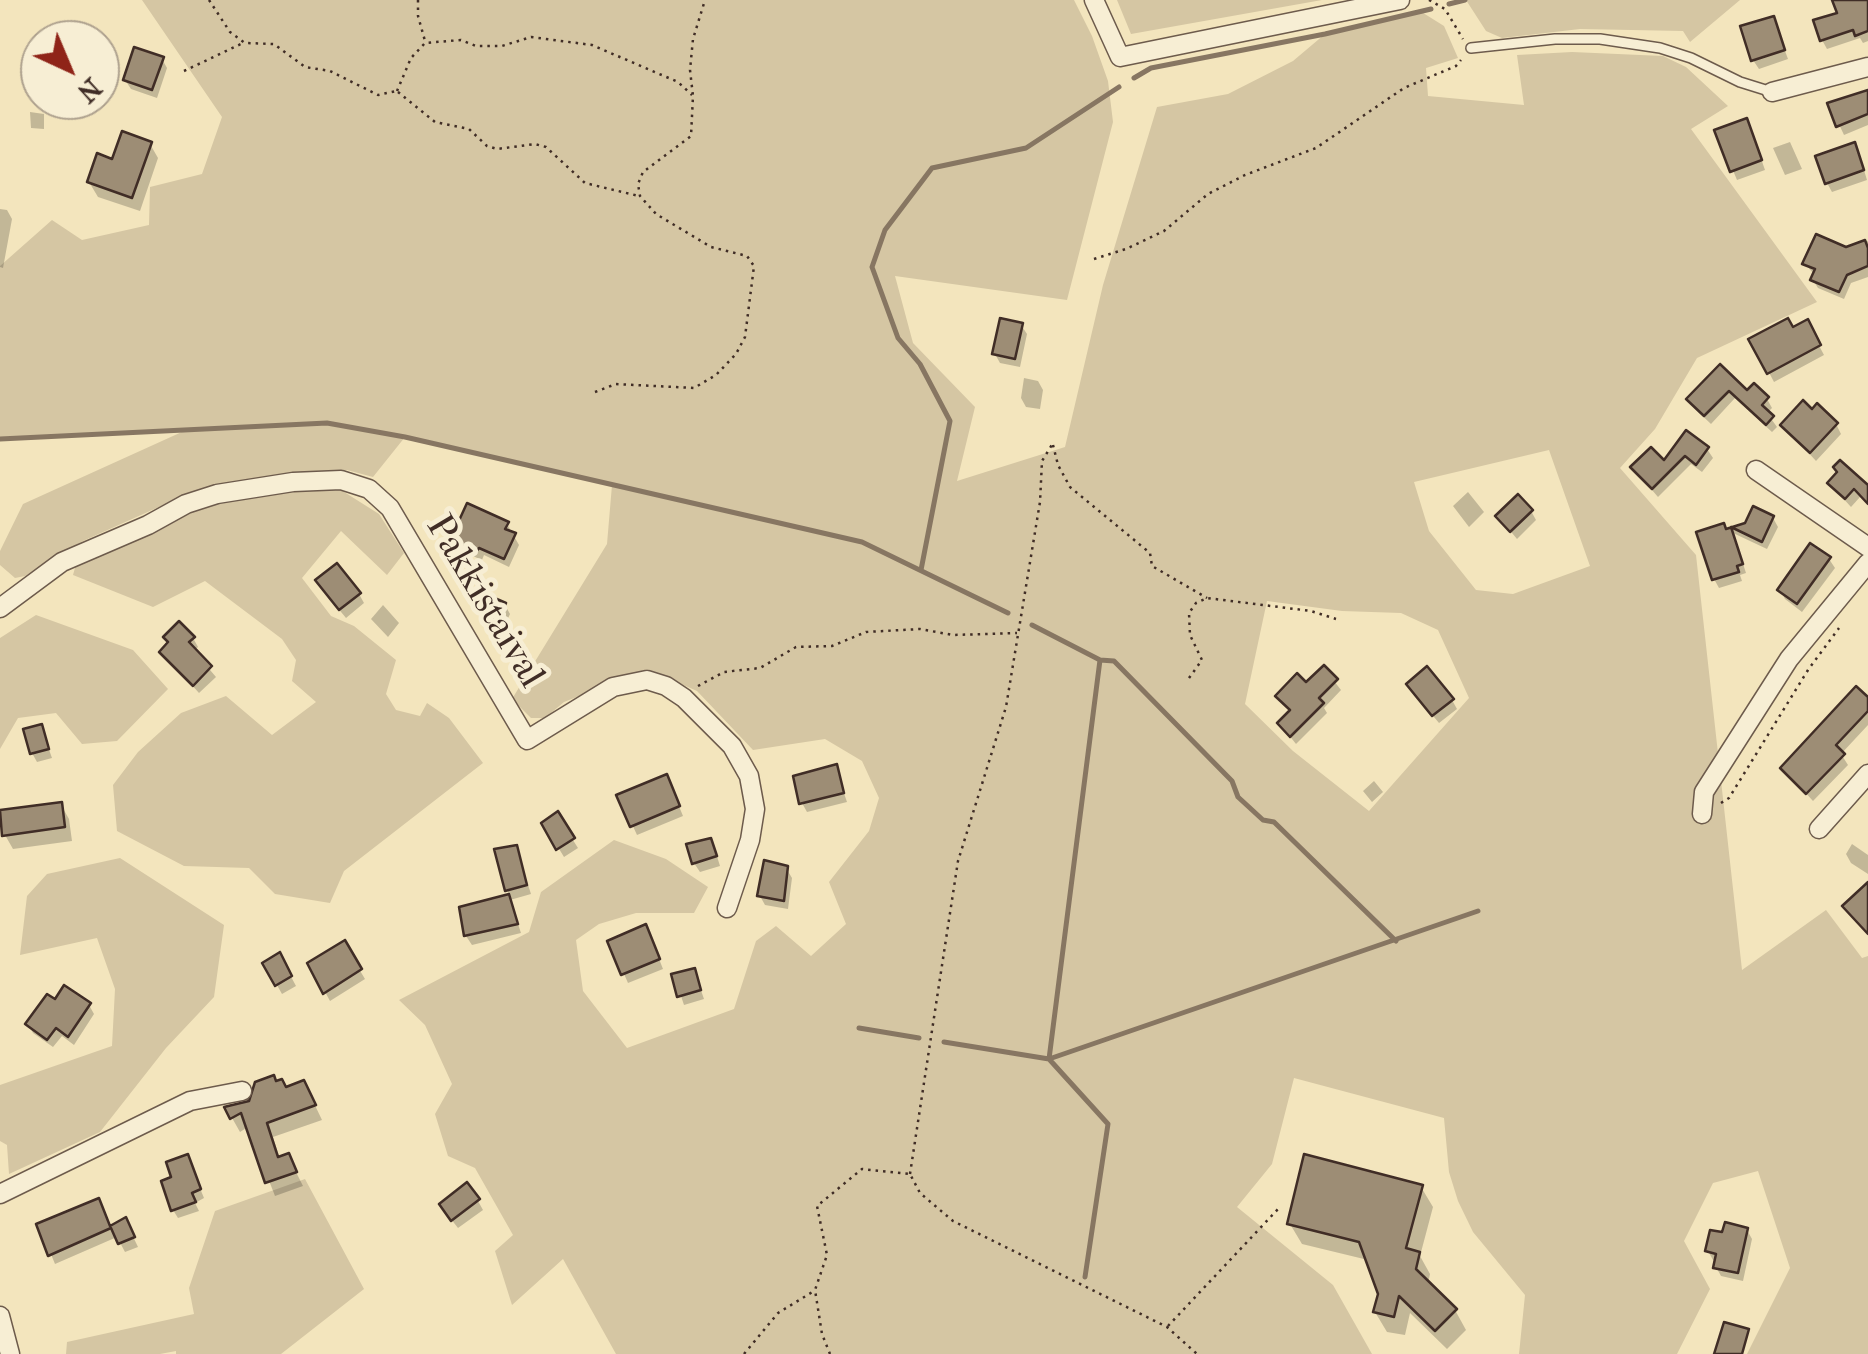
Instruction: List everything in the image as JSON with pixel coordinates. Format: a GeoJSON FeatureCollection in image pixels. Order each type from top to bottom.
{"type":"FeatureCollection","features":[{"type":"Feature","properties":{"kind":"street"},"geometry":{"type":"LineString","coordinates":[[1094,0],[1120,57],[1400,0]]}},
{"type":"Feature","properties":{"kind":"street"},"geometry":{"type":"LineString","coordinates":[[1772,92],[1868,67]]}},
{"type":"Feature","properties":{"kind":"street"},"geometry":{"type":"LineString","coordinates":[[1756,470],[1868,547]]}},
{"type":"Feature","properties":{"kind":"street","name":"Pakkistaival"},"geometry":{"type":"LineString","coordinates":[[0,608],[62,562],[186,504],[217,494],[294,482],[341,480],[369,489],[390,508],[527,740],[628,682],[647,680],[666,686]]}},
{"type":"Feature","properties":{"kind":"street"},"geometry":{"type":"LineString","coordinates":[[1702,814],[1704,792],[1790,659],[1868,563]]}},
{"type":"Feature","properties":{"kind":"street"},"geometry":{"type":"LineString","coordinates":[[666,686],[720,733],[749,776],[755,809],[750,840],[726,908]]}},
{"type":"Feature","properties":{"kind":"street"},"geometry":{"type":"LineString","coordinates":[[1819,828],[1868,774]]}},
{"type":"Feature","properties":{"kind":"street"},"geometry":{"type":"LineString","coordinates":[[0,1194],[190,1101],[242,1091]]}},
{"type":"Feature","properties":{"kind":"street"},"geometry":{"type":"LineString","coordinates":[[0,1316],[10,1354]]}},
{"type":"Feature","properties":{"kind":"lane"},"geometry":{"type":"LineString","coordinates":[[1471,48],[1555,39],[1600,39],[1692,58],[1740,82],[1772,92]]}},
{"type":"Feature","properties":{"kind":"path"},"geometry":{"type":"LineString","coordinates":[[209,0],[230,32],[244,42]]}},
{"type":"Feature","properties":{"kind":"path"},"geometry":{"type":"LineString","coordinates":[[418,0],[426,43]]}},
{"type":"Feature","properties":{"kind":"path"},"geometry":{"type":"LineString","coordinates":[[595,392],[616,384],[694,388],[716,376],[745,338],[754,266],[747,256],[711,247],[656,214],[640,196],[638,184],[643,172],[690,136],[693,39],[705,0]]}},
{"type":"Feature","properties":{"kind":"path"},"geometry":{"type":"LineString","coordinates":[[1094,259],[1126,250],[1164,231],[1208,194],[1245,174],[1316,148],[1404,88],[1456,66],[1471,48],[1445,10],[1429,0]]}},
{"type":"Feature","properties":{"kind":"path"},"geometry":{"type":"LineString","coordinates":[[397,91],[411,58],[426,43],[461,40],[476,46],[502,46],[531,36],[592,45],[678,82],[693,96]]}},
{"type":"Feature","properties":{"kind":"path"},"geometry":{"type":"LineString","coordinates":[[184,71],[244,42],[274,44],[304,67],[330,71],[378,95],[397,91]]}},
{"type":"Feature","properties":{"kind":"path"},"geometry":{"type":"LineString","coordinates":[[397,91],[435,122],[469,128],[488,146],[546,147],[585,184],[640,196]]}},
{"type":"Feature","properties":{"kind":"path"},"geometry":{"type":"LineString","coordinates":[[1197,1354],[1167,1327],[953,1222],[920,1193],[910,1174],[958,860],[1006,707],[1040,502],[1042,461],[1053,443],[1058,465],[1070,487],[1150,552],[1152,566],[1207,598],[1311,611],[1336,619]]}},
{"type":"Feature","properties":{"kind":"path"},"geometry":{"type":"LineString","coordinates":[[1189,678],[1202,660],[1190,635],[1189,612],[1207,598]]}},
{"type":"Feature","properties":{"kind":"path"},"geometry":{"type":"LineString","coordinates":[[1702,814],[1728,798],[1840,626]]}},
{"type":"Feature","properties":{"kind":"path"},"geometry":{"type":"LineString","coordinates":[[666,686],[695,687],[724,672],[760,668],[796,648],[832,646],[866,632],[1018,632]]}},
{"type":"Feature","properties":{"kind":"path"},"geometry":{"type":"LineString","coordinates":[[830,1354],[822,1334],[815,1290],[827,1256],[817,1206],[862,1169],[910,1174]]}},
{"type":"Feature","properties":{"kind":"path"},"geometry":{"type":"LineString","coordinates":[[1167,1327],[1280,1208]]}},
{"type":"Feature","properties":{"kind":"path"},"geometry":{"type":"LineString","coordinates":[[744,1354],[778,1313],[815,1290]]}},
{"type":"Feature","properties":{"kind":"shaded area"},"geometry":{"type":"Polygon","coordinates":[[[142,0],[1074,0],[1108,81],[1113,122],[1067,300],[895,276],[913,343],[975,407],[957,481],[1065,447],[1103,285],[1157,107],[1228,94],[1293,61],[1325,34],[1420,11],[1444,26],[1458,58],[1426,68],[1428,96],[1524,105],[1517,55],[1572,52],[1663,56],[1686,67],[1728,106],[1691,129],[1817,302],[1697,358],[1655,429],[1620,468],[1696,555],[1742,970],[1826,910],[1862,958],[1868,956],[1868,1354],[1747,1354],[1790,1268],[1758,1171],[1713,1183],[1684,1241],[1710,1289],[1677,1354],[1519,1354],[1525,1295],[1473,1232],[1458,1201],[1449,1172],[1444,1118],[1294,1078],[1272,1164],[1237,1207],[1333,1285],[1372,1354],[616,1354],[563,1259],[512,1305],[495,1251],[513,1235],[475,1168],[448,1156],[435,1114],[452,1084],[425,1025],[399,1000],[529,932],[541,892],[614,840],[666,859],[708,887],[694,913],[636,913],[599,924],[576,940],[583,991],[627,1048],[734,1009],[756,941],[776,926],[811,956],[846,924],[829,882],[869,831],[879,798],[862,761],[825,739],[753,750],[697,691],[647,669],[564,702],[545,718],[531,718],[512,699],[607,544],[612,485],[405,437],[373,477],[347,470],[190,493],[83,541],[25,576],[15,578],[0,565],[0,551],[23,504],[184,431],[0,439],[0,266],[52,220],[82,240],[149,225],[150,187],[202,174],[222,117],[142,0]],[[1549,450],[1414,482],[1429,531],[1476,590],[1513,594],[1590,566],[1549,450]],[[1267,601],[1245,704],[1293,751],[1369,811],[1469,698],[1438,630],[1401,613],[1342,611],[1267,601]]]}},
{"type":"Feature","properties":{"kind":"shaded area"},"geometry":{"type":"Polygon","coordinates":[[[1117,0],[1322,0],[1131,34],[1117,0]]]}},
{"type":"Feature","properties":{"kind":"shaded area"},"geometry":{"type":"Polygon","coordinates":[[[1466,0],[1740,0],[1690,42],[1683,31],[1580,29],[1502,38],[1486,31],[1466,0]]]}},
{"type":"Feature","properties":{"kind":"shaded area"},"geometry":{"type":"Polygon","coordinates":[[[295,489],[341,490],[379,514],[404,553],[387,575],[341,531],[302,578],[331,616],[354,626],[396,660],[386,694],[396,710],[420,716],[427,703],[449,718],[483,763],[344,871],[330,903],[275,894],[249,868],[184,866],[117,831],[113,785],[138,752],[181,713],[226,696],[272,735],[316,702],[292,681],[296,660],[282,639],[205,581],[153,607],[73,575],[76,564],[217,500],[295,489]]]}},
{"type":"Feature","properties":{"kind":"shaded area"},"geometry":{"type":"Polygon","coordinates":[[[36,615],[133,650],[168,689],[117,741],[82,744],[56,713],[18,718],[0,749],[0,638],[36,615]]]}},
{"type":"Feature","properties":{"kind":"shaded area"},"geometry":{"type":"Polygon","coordinates":[[[120,858],[224,925],[214,997],[166,1048],[100,1132],[9,1174],[7,1145],[0,1141],[0,1085],[112,1046],[115,989],[97,938],[20,955],[27,896],[47,874],[120,858]]]}},
{"type":"Feature","properties":{"kind":"shaded area"},"geometry":{"type":"Polygon","coordinates":[[[305,1179],[364,1289],[281,1354],[66,1354],[67,1342],[194,1314],[189,1288],[215,1211],[305,1179]]]}},
{"type":"Feature","properties":{"kind":"building"},"geometry":{"type":"Polygon","coordinates":[[[1832,0],[1868,0],[1868,31],[1855,36],[1853,30],[1820,41],[1813,20],[1837,13],[1832,0]]]}},
{"type":"Feature","properties":{"kind":"building"},"geometry":{"type":"Polygon","coordinates":[[[1774,16],[1785,50],[1751,61],[1740,26],[1774,16]]]}},
{"type":"Feature","properties":{"kind":"building"},"geometry":{"type":"Polygon","coordinates":[[[134,47],[164,57],[152,90],[123,80],[134,47]]]}},
{"type":"Feature","properties":{"kind":"building"},"geometry":{"type":"Polygon","coordinates":[[[1868,90],[1868,114],[1836,127],[1827,103],[1868,90]]]}},
{"type":"Feature","properties":{"kind":"building"},"geometry":{"type":"Polygon","coordinates":[[[1747,118],[1762,160],[1730,172],[1714,130],[1747,118]]]}},
{"type":"Feature","properties":{"kind":"building"},"geometry":{"type":"Polygon","coordinates":[[[122,131],[152,142],[132,198],[87,182],[97,153],[112,159],[122,131]]]}},
{"type":"Feature","properties":{"kind":"building"},"geometry":{"type":"Polygon","coordinates":[[[1855,142],[1864,170],[1825,184],[1815,156],[1855,142]]]}},
{"type":"Feature","properties":{"kind":"building"},"geometry":{"type":"Polygon","coordinates":[[[1816,234],[1846,247],[1865,240],[1868,266],[1847,275],[1839,292],[1810,280],[1815,269],[1802,264],[1816,234]]]}},
{"type":"Feature","properties":{"kind":"building"},"geometry":{"type":"Polygon","coordinates":[[[1000,318],[1023,323],[1015,359],[992,354],[1000,318]]]}},
{"type":"Feature","properties":{"kind":"building"},"geometry":{"type":"Polygon","coordinates":[[[1788,318],[1793,327],[1808,319],[1821,345],[1767,374],[1748,339],[1788,318]]]}},
{"type":"Feature","properties":{"kind":"building"},"geometry":{"type":"Polygon","coordinates":[[[1720,364],[1747,390],[1754,383],[1769,397],[1762,405],[1774,416],[1766,425],[1729,391],[1704,416],[1686,399],[1720,364]]]}},
{"type":"Feature","properties":{"kind":"building"},"geometry":{"type":"Polygon","coordinates":[[[1803,400],[1812,409],[1817,403],[1838,423],[1810,453],[1780,425],[1803,400]]]}},
{"type":"Feature","properties":{"kind":"building"},"geometry":{"type":"Polygon","coordinates":[[[1686,430],[1709,447],[1696,465],[1685,456],[1652,489],[1630,467],[1651,447],[1664,460],[1686,430]]]}},
{"type":"Feature","properties":{"kind":"building"},"geometry":{"type":"Polygon","coordinates":[[[1840,460],[1868,485],[1868,504],[1854,489],[1845,499],[1827,483],[1837,472],[1833,467],[1840,460]]]}},
{"type":"Feature","properties":{"kind":"building"},"geometry":{"type":"Polygon","coordinates":[[[1518,494],[1533,510],[1510,532],[1495,516],[1518,494]]]}},
{"type":"Feature","properties":{"kind":"building"},"geometry":{"type":"Polygon","coordinates":[[[467,503],[509,522],[505,529],[516,533],[504,559],[479,548],[476,552],[458,544],[460,540],[452,536],[467,503]]]}},
{"type":"Feature","properties":{"kind":"building"},"geometry":{"type":"Polygon","coordinates":[[[1753,506],[1774,516],[1762,542],[1732,527],[1745,523],[1753,506]]]}},
{"type":"Feature","properties":{"kind":"building"},"geometry":{"type":"Polygon","coordinates":[[[1724,523],[1726,529],[1731,527],[1743,564],[1737,566],[1739,572],[1712,580],[1696,532],[1724,523]]]}},
{"type":"Feature","properties":{"kind":"building"},"geometry":{"type":"Polygon","coordinates":[[[1810,543],[1831,557],[1797,604],[1777,590],[1810,543]]]}},
{"type":"Feature","properties":{"kind":"building"},"geometry":{"type":"Polygon","coordinates":[[[337,563],[361,593],[339,610],[315,580],[337,563]]]}},
{"type":"Feature","properties":{"kind":"building"},"geometry":{"type":"Polygon","coordinates":[[[483,593],[506,603],[498,621],[475,611],[483,593]]]}},
{"type":"Feature","properties":{"kind":"building"},"geometry":{"type":"Polygon","coordinates":[[[179,621],[195,637],[189,642],[212,666],[193,686],[159,652],[168,642],[163,637],[179,621]]]}},
{"type":"Feature","properties":{"kind":"building"},"geometry":{"type":"Polygon","coordinates":[[[1324,665],[1338,679],[1319,698],[1324,703],[1290,737],[1277,723],[1290,710],[1275,696],[1297,673],[1306,682],[1324,665]]]}},
{"type":"Feature","properties":{"kind":"building"},"geometry":{"type":"Polygon","coordinates":[[[1427,666],[1454,699],[1432,716],[1406,684],[1427,666]]]}},
{"type":"Feature","properties":{"kind":"building"},"geometry":{"type":"Polygon","coordinates":[[[1856,686],[1868,697],[1868,711],[1836,745],[1845,754],[1806,794],[1780,768],[1856,686]]]}},
{"type":"Feature","properties":{"kind":"building"},"geometry":{"type":"Polygon","coordinates":[[[42,724],[49,749],[30,754],[23,729],[42,724]]]}},
{"type":"Feature","properties":{"kind":"building"},"geometry":{"type":"Polygon","coordinates":[[[837,764],[844,793],[799,804],[793,776],[837,764]]]}},
{"type":"Feature","properties":{"kind":"building"},"geometry":{"type":"Polygon","coordinates":[[[667,774],[680,806],[630,827],[616,795],[667,774]]]}},
{"type":"Feature","properties":{"kind":"building"},"geometry":{"type":"Polygon","coordinates":[[[62,802],[65,827],[2,836],[0,810],[62,802]]]}},
{"type":"Feature","properties":{"kind":"building"},"geometry":{"type":"Polygon","coordinates":[[[558,811],[575,838],[556,850],[541,823],[558,811]]]}},
{"type":"Feature","properties":{"kind":"building"},"geometry":{"type":"Polygon","coordinates":[[[711,838],[717,856],[692,864],[686,844],[711,838]]]}},
{"type":"Feature","properties":{"kind":"building"},"geometry":{"type":"Polygon","coordinates":[[[517,845],[527,885],[505,891],[494,849],[517,845]]]}},
{"type":"Feature","properties":{"kind":"building"},"geometry":{"type":"Polygon","coordinates":[[[764,860],[788,866],[784,901],[757,896],[764,860]]]}},
{"type":"Feature","properties":{"kind":"building"},"geometry":{"type":"Polygon","coordinates":[[[1868,882],[1868,934],[1842,906],[1868,882]]]}},
{"type":"Feature","properties":{"kind":"building"},"geometry":{"type":"Polygon","coordinates":[[[509,894],[518,924],[464,936],[459,907],[509,894]]]}},
{"type":"Feature","properties":{"kind":"building"},"geometry":{"type":"Polygon","coordinates":[[[646,924],[660,959],[621,975],[607,941],[646,924]]]}},
{"type":"Feature","properties":{"kind":"building"},"geometry":{"type":"Polygon","coordinates":[[[345,940],[362,969],[323,994],[307,963],[345,940]]]}},
{"type":"Feature","properties":{"kind":"building"},"geometry":{"type":"Polygon","coordinates":[[[280,952],[292,976],[275,986],[262,963],[280,952]]]}},
{"type":"Feature","properties":{"kind":"building"},"geometry":{"type":"Polygon","coordinates":[[[695,968],[701,990],[677,997],[671,974],[695,968]]]}},
{"type":"Feature","properties":{"kind":"building"},"geometry":{"type":"Polygon","coordinates":[[[64,985],[91,1003],[68,1037],[56,1028],[47,1040],[25,1024],[47,994],[55,999],[64,985]]]}},
{"type":"Feature","properties":{"kind":"building"},"geometry":{"type":"Polygon","coordinates":[[[274,1075],[286,1087],[304,1080],[316,1105],[267,1123],[278,1157],[289,1153],[297,1172],[265,1183],[241,1113],[230,1119],[224,1107],[249,1101],[255,1082],[274,1075]]]}},
{"type":"Feature","properties":{"kind":"building"},"geometry":{"type":"Polygon","coordinates":[[[188,1154],[201,1189],[192,1193],[196,1202],[171,1211],[161,1181],[171,1177],[166,1162],[188,1154]]]}},
{"type":"Feature","properties":{"kind":"building"},"geometry":{"type":"Polygon","coordinates":[[[1304,1154],[1423,1185],[1406,1248],[1420,1252],[1416,1269],[1457,1309],[1435,1331],[1399,1296],[1394,1317],[1373,1312],[1378,1294],[1359,1242],[1287,1224],[1304,1154]]]}},
{"type":"Feature","properties":{"kind":"building"},"geometry":{"type":"Polygon","coordinates":[[[467,1182],[480,1199],[451,1221],[439,1204],[467,1182]]]}},
{"type":"Feature","properties":{"kind":"building"},"geometry":{"type":"Polygon","coordinates":[[[99,1198],[110,1226],[126,1217],[135,1237],[118,1244],[111,1228],[48,1256],[36,1224],[99,1198]]]}},
{"type":"Feature","properties":{"kind":"building"},"geometry":{"type":"Polygon","coordinates":[[[1725,1222],[1748,1228],[1738,1273],[1713,1268],[1716,1254],[1705,1251],[1710,1230],[1722,1232],[1725,1222]]]}},
{"type":"Feature","properties":{"kind":"building"},"geometry":{"type":"Polygon","coordinates":[[[1724,1322],[1749,1329],[1742,1354],[1714,1354],[1724,1322]]]}},
{"type":"Feature","properties":{"kind":"waterway"},"geometry":{"type":"LineString","coordinates":[[1449,4],[1465,0]]}},
{"type":"Feature","properties":{"kind":"waterway"},"geometry":{"type":"LineString","coordinates":[[1134,78],[1151,68],[1431,9]]}},
{"type":"Feature","properties":{"kind":"waterway"},"geometry":{"type":"LineString","coordinates":[[921,570],[950,421],[920,364],[898,338],[872,267],[885,230],[932,168],[1026,148],[1119,87]]}},
{"type":"Feature","properties":{"kind":"waterway"},"geometry":{"type":"LineString","coordinates":[[0,439],[327,423],[405,437],[862,542],[1008,613]]}},
{"type":"Feature","properties":{"kind":"waterway"},"geometry":{"type":"LineString","coordinates":[[1032,625],[1100,660],[1114,661],[1232,781],[1238,797],[1263,820],[1274,822],[1396,941]]}},
{"type":"Feature","properties":{"kind":"waterway"},"geometry":{"type":"LineString","coordinates":[[1085,1277],[1108,1124],[1049,1059],[1100,660]]}},
{"type":"Feature","properties":{"kind":"waterway"},"geometry":{"type":"LineString","coordinates":[[944,1042],[1049,1059],[1478,911]]}},
{"type":"Feature","properties":{"kind":"waterway"},"geometry":{"type":"LineString","coordinates":[[859,1028],[919,1038]]}}]}
